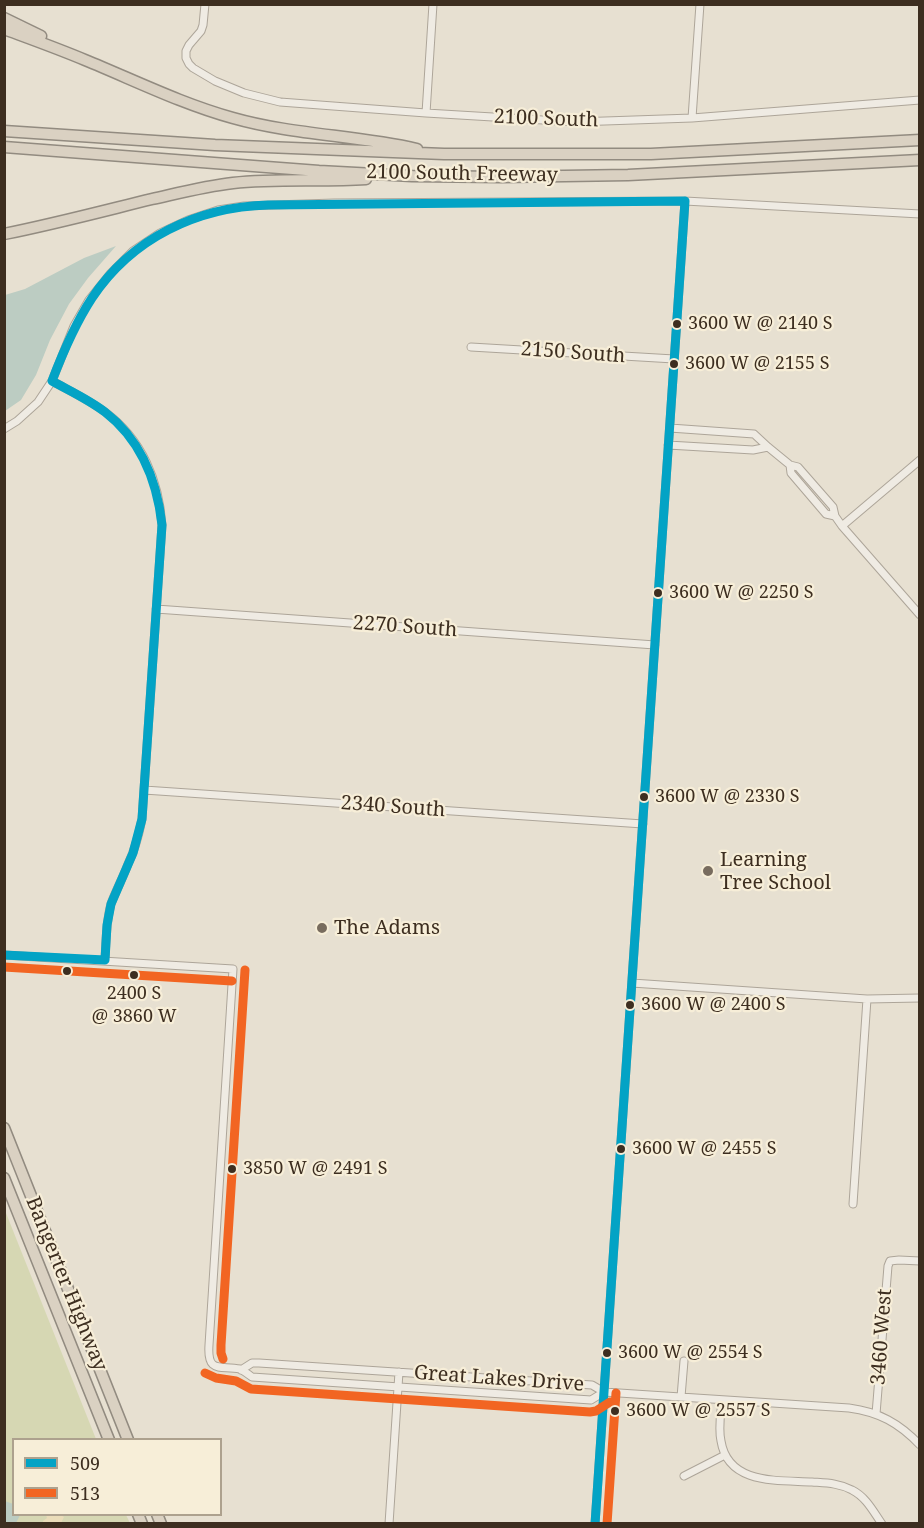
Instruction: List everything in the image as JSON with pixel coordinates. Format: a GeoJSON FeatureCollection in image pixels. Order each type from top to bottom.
{"type":"FeatureCollection","features":[{"type":"Feature","properties":{"kind":"highway"},"geometry":{"type":"LineString","coordinates":[[4,18],[83,59]]}},
{"type":"Feature","properties":{"kind":"highway"},"geometry":{"type":"LineString","coordinates":[[4,29],[190,104],[234,118],[288,130],[398,144],[444,154]]}},
{"type":"Feature","properties":{"kind":"highway","name":"2100 South Freeway"},"geometry":{"type":"LineString","coordinates":[[4,131],[215,145],[444,154],[651,154],[828,146],[920,139]]}},
{"type":"Feature","properties":{"kind":"highway","name":"2100 South Freeway"},"geometry":{"type":"LineString","coordinates":[[4,147],[286,169],[411,176],[628,175],[920,160]]}},
{"type":"Feature","properties":{"kind":"highway"},"geometry":{"type":"LineString","coordinates":[[4,234],[194,189],[233,183],[284,180],[337,181],[411,176]]}},
{"type":"Feature","properties":{"kind":"highway"},"geometry":{"type":"LineString","coordinates":[[4,239],[37,232],[51,224]]}},
{"type":"Feature","properties":{"kind":"highway","name":"Bangerter Highway"},"geometry":{"type":"LineString","coordinates":[[4,1128],[127,1438]]}},
{"type":"Feature","properties":{"kind":"highway","name":"Bangerter Highway"},"geometry":{"type":"LineString","coordinates":[[4,1178],[108,1438]]}},
{"type":"Feature","properties":{"kind":"street","name":"2100 South"},"geometry":{"type":"LineString","coordinates":[[205,4],[201,31],[186,51],[189,64],[215,81],[244,93],[264,99],[297,104],[576,122],[692,118],[920,100]]}},
{"type":"Feature","properties":{"kind":"street"},"geometry":{"type":"LineString","coordinates":[[426,113],[433,4]]}},
{"type":"Feature","properties":{"kind":"street"},"geometry":{"type":"LineString","coordinates":[[692,118],[700,4]]}},
{"type":"Feature","properties":{"kind":"street"},"geometry":{"type":"LineString","coordinates":[[595,1524],[685,201]]}},
{"type":"Feature","properties":{"kind":"street"},"geometry":{"type":"LineString","coordinates":[[4,429],[17,421],[38,402],[52,381],[74,326],[89,300],[110,274],[133,251],[160,233],[218,210],[244,206],[334,203],[685,201],[920,214]]}},
{"type":"Feature","properties":{"kind":"street","name":"2150 South"},"geometry":{"type":"LineString","coordinates":[[471,347],[674,359]]}},
{"type":"Feature","properties":{"kind":"street"},"geometry":{"type":"LineString","coordinates":[[4,955],[105,960],[109,911],[130,862],[140,831],[144,790],[162,525],[161,507],[152,473],[136,443],[123,428],[96,406],[52,381]]}},
{"type":"Feature","properties":{"kind":"street"},"geometry":{"type":"LineString","coordinates":[[670,428],[754,434],[790,465],[791,473],[826,514],[835,516],[920,615]]}},
{"type":"Feature","properties":{"kind":"street"},"geometry":{"type":"LineString","coordinates":[[668,446],[753,450],[768,447]]}},
{"type":"Feature","properties":{"kind":"street"},"geometry":{"type":"LineString","coordinates":[[842,526],[920,460]]}},
{"type":"Feature","properties":{"kind":"street","name":"2270 South"},"geometry":{"type":"LineString","coordinates":[[156,609],[655,645]]}},
{"type":"Feature","properties":{"kind":"street","name":"2340 South"},"geometry":{"type":"LineString","coordinates":[[144,790],[643,824]]}},
{"type":"Feature","properties":{"kind":"street","name":"Great Lakes Drive"},"geometry":{"type":"LineString","coordinates":[[105,960],[233,969],[208,1352],[212,1363],[222,1368],[241,1370],[252,1377],[591,1400],[604,1392],[592,1385],[252,1363],[241,1370]]}},
{"type":"Feature","properties":{"kind":"street"},"geometry":{"type":"LineString","coordinates":[[632,983],[867,999],[920,998]]}},
{"type":"Feature","properties":{"kind":"street"},"geometry":{"type":"LineString","coordinates":[[854,1204],[867,999]]}},
{"type":"Feature","properties":{"kind":"street","name":"3460 West"},"geometry":{"type":"LineString","coordinates":[[876,1414],[887,1269],[890,1261],[920,1261]]}},
{"type":"Feature","properties":{"kind":"street"},"geometry":{"type":"LineString","coordinates":[[681,1397],[684,1361]]}},
{"type":"Feature","properties":{"kind":"street"},"geometry":{"type":"LineString","coordinates":[[389,1524],[399,1372]]}},
{"type":"Feature","properties":{"kind":"street"},"geometry":{"type":"LineString","coordinates":[[604,1392],[849,1408],[876,1414],[906,1431],[920,1445]]}},
{"type":"Feature","properties":{"kind":"street"},"geometry":{"type":"LineString","coordinates":[[722,1400],[721,1442],[725,1455],[736,1468],[755,1478],[831,1484],[851,1489],[866,1500],[882,1524]]}},
{"type":"Feature","properties":{"kind":"street"},"geometry":{"type":"LineString","coordinates":[[684,1476],[725,1455]]}},
{"type":"Feature","properties":{"kind":"green space"},"geometry":{"type":"Polygon","coordinates":[[[4,1208],[96,1438],[12,1438],[12,1516],[126,1516],[130,1523],[5,1523],[4,1208]]]}},
{"type":"Feature","properties":{"kind":"sand"},"geometry":{"type":"Polygon","coordinates":[[[46,1516],[64,1517],[61,1523],[43,1523],[46,1516]]]}},
{"type":"Feature","properties":{"kind":"shaded area"},"geometry":{"type":"Polygon","coordinates":[[[116,246],[69,304],[50,340],[36,375],[21,400],[5,411],[5,295],[25,289],[84,258],[116,246]]]}},
{"type":"Feature","properties":{"kind":"shaded area"},"geometry":{"type":"Polygon","coordinates":[[[5,1501],[12,1504],[12,1516],[20,1516],[16,1523],[5,1523],[5,1501]]]}},
{"type":"Feature","properties":{"kind":"transit line","name":"509"},"geometry":{"type":"LineString","coordinates":[[52,381],[65,349],[92,298],[126,258],[168,230],[192,219],[216,212],[268,205],[685,201]]}},
{"type":"Feature","properties":{"kind":"transit line","name":"509"},"geometry":{"type":"LineString","coordinates":[[595,1524],[685,201]]}},
{"type":"Feature","properties":{"kind":"transit line","name":"509"},"geometry":{"type":"LineString","coordinates":[[52,381],[99,407],[118,423],[138,448],[156,492],[162,525],[142,819],[133,853],[111,904],[105,960]]}},
{"type":"Feature","properties":{"kind":"transit line","name":"509"},"geometry":{"type":"LineString","coordinates":[[4,955],[105,960]]}},
{"type":"Feature","properties":{"kind":"transit line","name":"513"},"geometry":{"type":"LineString","coordinates":[[4,967],[232,981]]}},
{"type":"Feature","properties":{"kind":"transit line","name":"513"},"geometry":{"type":"LineString","coordinates":[[223,1359],[221,1345],[245,970]]}},
{"type":"Feature","properties":{"kind":"transit line","name":"513"},"geometry":{"type":"LineString","coordinates":[[205,1373],[216,1378],[236,1381],[251,1389],[590,1412],[610,1402]]}},
{"type":"Feature","properties":{"kind":"transit line","name":"513"},"geometry":{"type":"LineString","coordinates":[[607,1524],[616,1393]]}},
{"type":"Feature","properties":{"kind":"place","name":"3600 W @ 2140 S"},"geometry":{"type":"Point","coordinates":[677,324]}},
{"type":"Feature","properties":{"kind":"place","name":"3600 W @ 2155 S"},"geometry":{"type":"Point","coordinates":[674,364]}},
{"type":"Feature","properties":{"kind":"place","name":"3600 W @ 2250 S"},"geometry":{"type":"Point","coordinates":[658,593]}},
{"type":"Feature","properties":{"kind":"place","name":"3600 W @ 2330 S"},"geometry":{"type":"Point","coordinates":[644,797]}},
{"type":"Feature","properties":{"kind":"place","name":"Learning Tree School"},"geometry":{"type":"Point","coordinates":[708,871]}},
{"type":"Feature","properties":{"kind":"place","name":"The Adams"},"geometry":{"type":"Point","coordinates":[322,928]}},
{"type":"Feature","properties":{"kind":"place","name":"2400 S @ 3860 W"},"geometry":{"type":"Point","coordinates":[134,975]}},
{"type":"Feature","properties":{"kind":"place","name":"3600 W @ 2400 S"},"geometry":{"type":"Point","coordinates":[630,1005]}},
{"type":"Feature","properties":{"kind":"place","name":"3600 W @ 2455 S"},"geometry":{"type":"Point","coordinates":[621,1149]}},
{"type":"Feature","properties":{"kind":"place","name":"3850 W @ 2491 S"},"geometry":{"type":"Point","coordinates":[232,1169]}},
{"type":"Feature","properties":{"kind":"place","name":"3600 W @ 2554 S"},"geometry":{"type":"Point","coordinates":[607,1353]}},
{"type":"Feature","properties":{"kind":"place","name":"3600 W @ 2557 S"},"geometry":{"type":"Point","coordinates":[615,1411]}}]}
